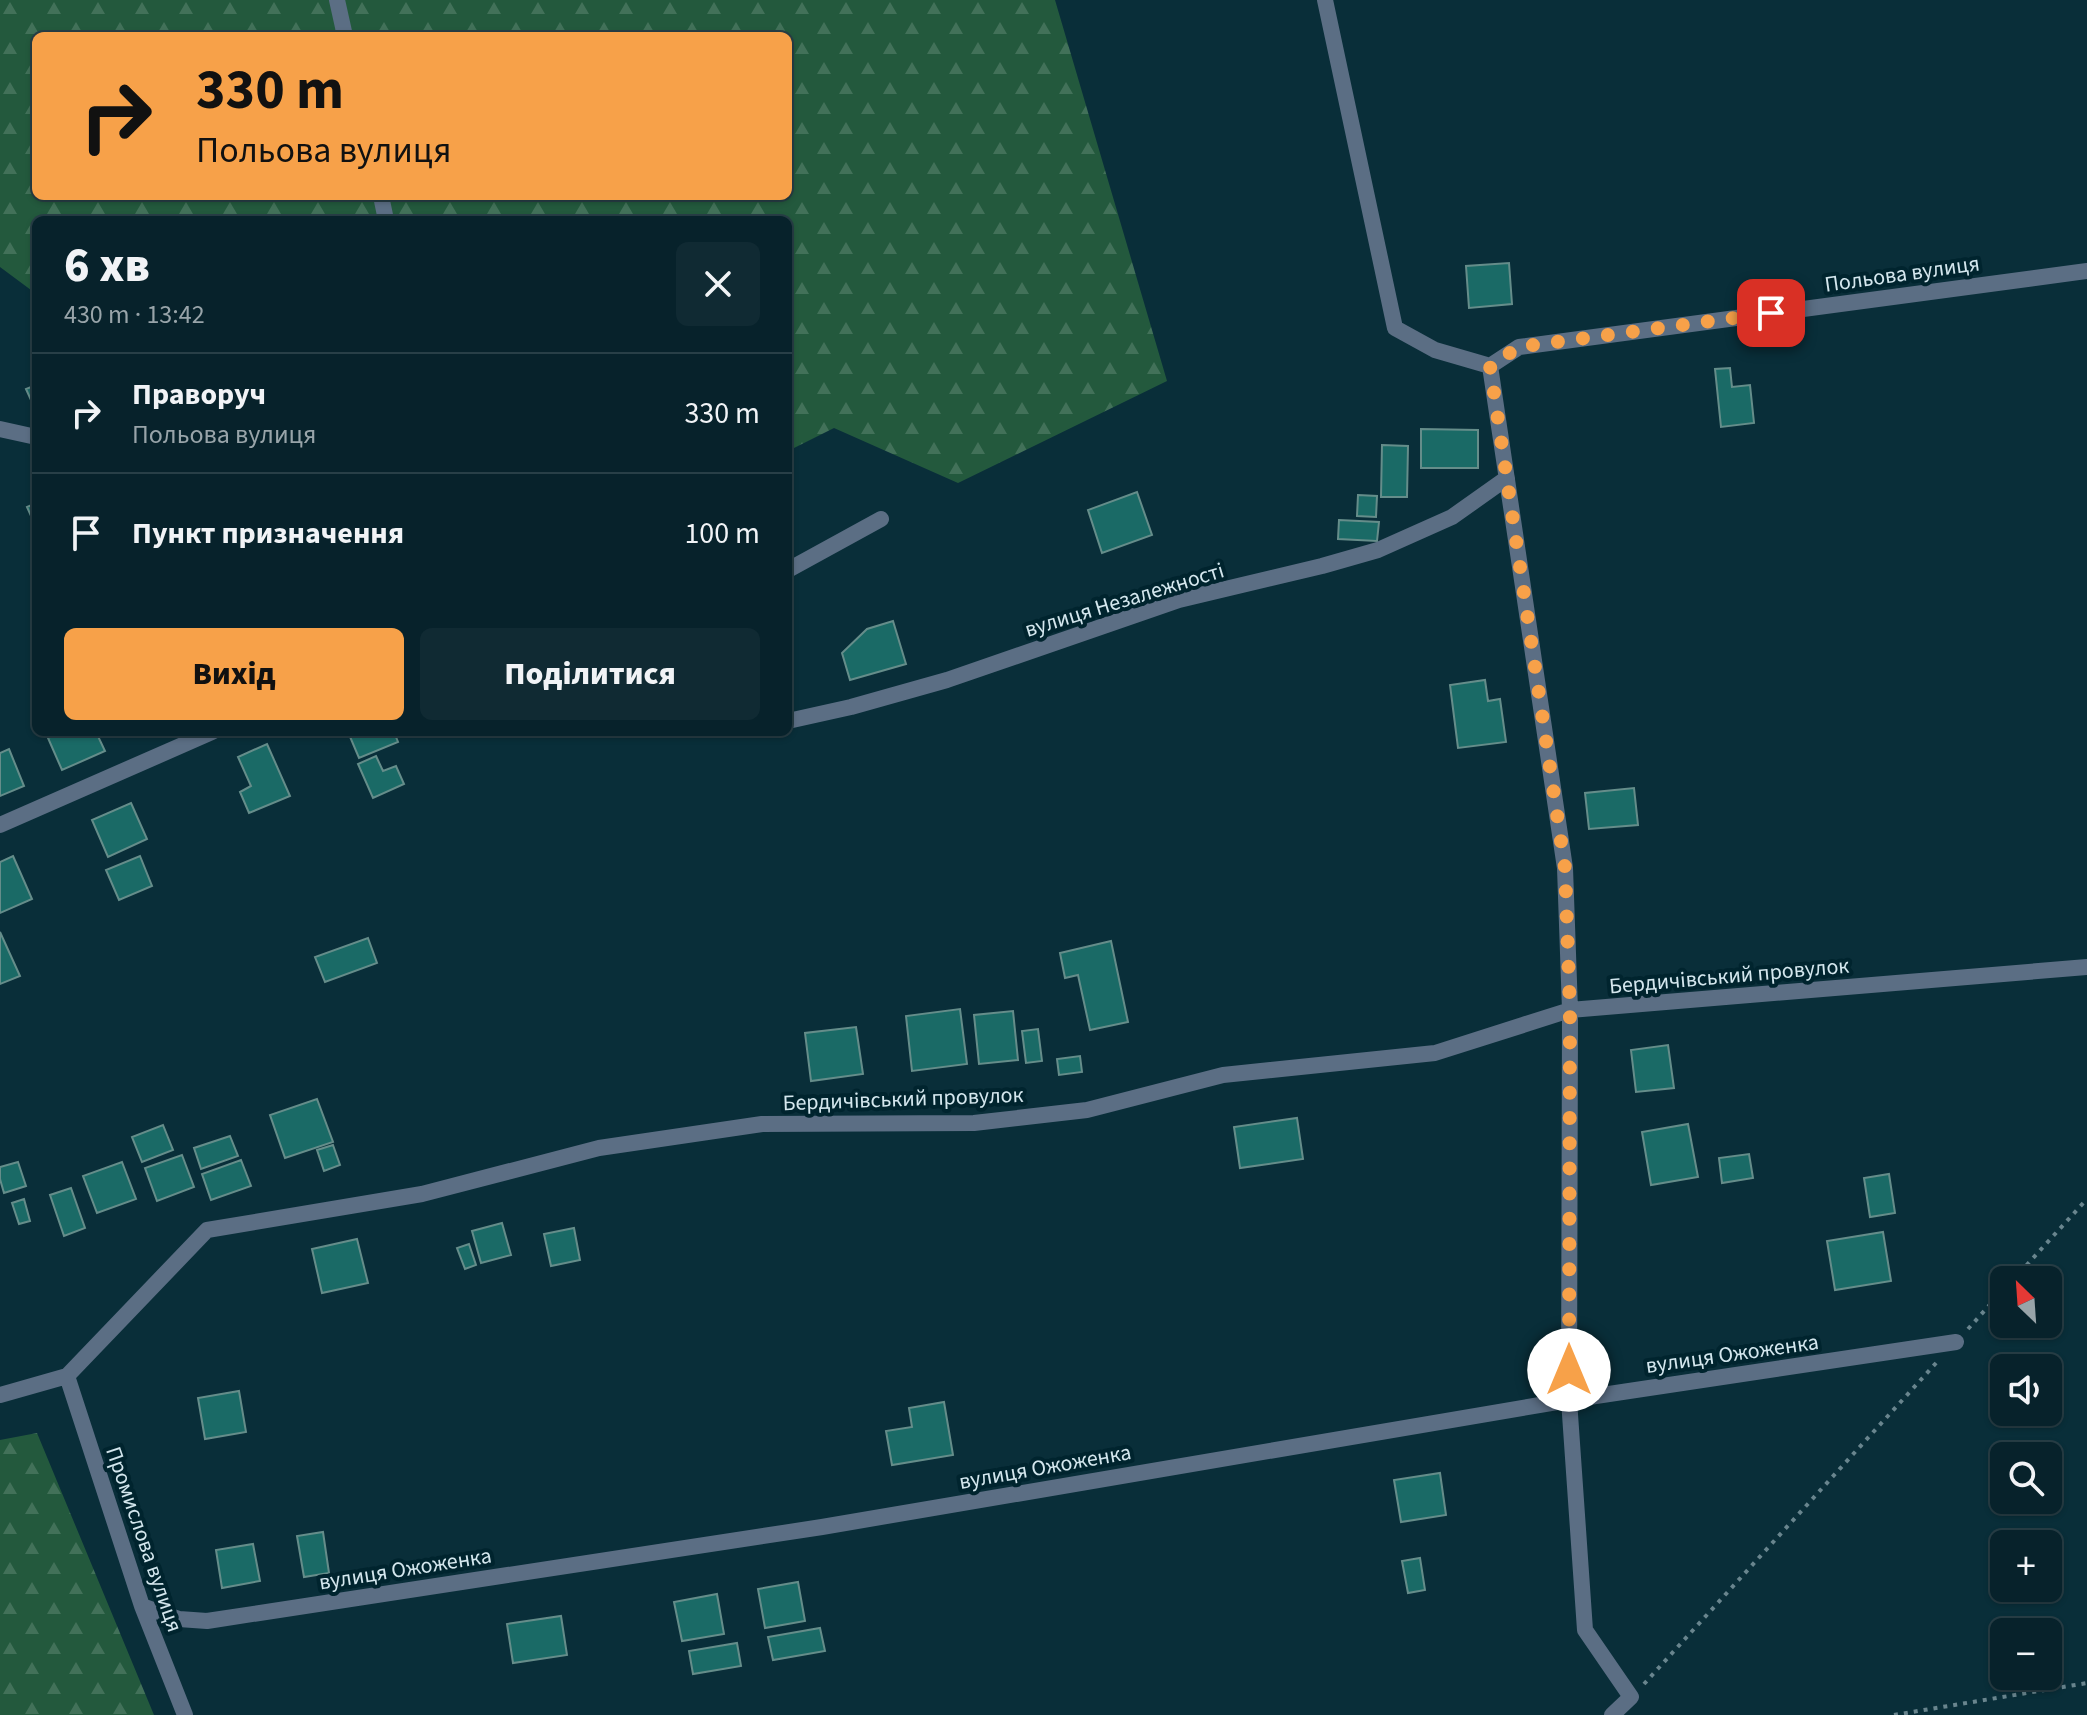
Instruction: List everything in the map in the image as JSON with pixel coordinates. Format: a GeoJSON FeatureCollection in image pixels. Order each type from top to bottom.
{"type":"FeatureCollection","features":[{"type":"Feature","properties":{"kind":"street"},"geometry":{"type":"LineString","coordinates":[[337,0],[344,32]]}},
{"type":"Feature","properties":{"kind":"street"},"geometry":{"type":"LineString","coordinates":[[1325,0],[1395,328],[1435,350],[1490,366],[1565,868],[1570,1010],[1569,1400],[1585,1630],[1631,1697],[1612,1715]]}},
{"type":"Feature","properties":{"kind":"street","name":"Польова вулиця"},"geometry":{"type":"LineString","coordinates":[[1490,366],[1519,347],[2087,271]]}},
{"type":"Feature","properties":{"kind":"street"},"geometry":{"type":"LineString","coordinates":[[0,429],[32,436]]}},
{"type":"Feature","properties":{"kind":"street","name":"вулиця Незалежності"},"geometry":{"type":"LineString","coordinates":[[792,720],[947,680],[1179,600],[1378,550],[1452,517],[1507,478]]}},
{"type":"Feature","properties":{"kind":"street"},"geometry":{"type":"LineString","coordinates":[[792,568],[881,519]]}},
{"type":"Feature","properties":{"kind":"street"},"geometry":{"type":"LineString","coordinates":[[0,825],[193,736]]}},
{"type":"Feature","properties":{"kind":"street","name":"Бердичівський провулок"},"geometry":{"type":"LineString","coordinates":[[67,1376],[207,1230],[422,1194],[599,1148],[747,1126],[974,1123],[1087,1110],[1223,1075],[1435,1053],[1570,1010],[2087,967]]}},
{"type":"Feature","properties":{"kind":"street","name":"вулиця Ожоженка"},"geometry":{"type":"LineString","coordinates":[[142,1606],[179,1619],[207,1621],[822,1527],[1569,1400],[1956,1342]]}},
{"type":"Feature","properties":{"kind":"street"},"geometry":{"type":"LineString","coordinates":[[0,1395],[67,1376]]}},
{"type":"Feature","properties":{"kind":"street","name":"Промислова вулиця"},"geometry":{"type":"LineString","coordinates":[[67,1376],[142,1606],[185,1715]]}},
{"type":"Feature","properties":{"kind":"path"},"geometry":{"type":"LineString","coordinates":[[2026,1266],[2087,1199]]}},
{"type":"Feature","properties":{"kind":"path"},"geometry":{"type":"LineString","coordinates":[[1631,1697],[1990,1304]]}},
{"type":"Feature","properties":{"kind":"path"},"geometry":{"type":"LineString","coordinates":[[1894,1715],[2087,1683]]}},
{"type":"Feature","properties":{"kind":"green space"},"geometry":{"type":"Polygon","coordinates":[[[0,0],[1055,0],[1167,381],[958,483],[834,428],[792,449],[792,216],[32,216],[31,290],[0,267],[0,0]]]}},
{"type":"Feature","properties":{"kind":"green space"},"geometry":{"type":"Polygon","coordinates":[[[37,1433],[154,1715],[0,1715],[0,1440],[37,1433]]]}},
{"type":"Feature","properties":{"kind":"building"},"geometry":{"type":"Polygon","coordinates":[[[1509,263],[1512,304],[1469,308],[1466,266],[1509,263]]]}},
{"type":"Feature","properties":{"kind":"building"},"geometry":{"type":"Polygon","coordinates":[[[1730,368],[1732,387],[1750,385],[1754,423],[1721,427],[1715,369],[1730,368]]]}},
{"type":"Feature","properties":{"kind":"building"},"geometry":{"type":"Polygon","coordinates":[[[32,387],[32,402],[26,389],[32,387]]]}},
{"type":"Feature","properties":{"kind":"building"},"geometry":{"type":"Polygon","coordinates":[[[1421,429],[1478,430],[1478,468],[1421,468],[1421,429]]]}},
{"type":"Feature","properties":{"kind":"building"},"geometry":{"type":"Polygon","coordinates":[[[1382,445],[1408,446],[1407,497],[1381,497],[1382,445]]]}},
{"type":"Feature","properties":{"kind":"building"},"geometry":{"type":"Polygon","coordinates":[[[1137,492],[1152,535],[1102,553],[1088,510],[1137,492]]]}},
{"type":"Feature","properties":{"kind":"building"},"geometry":{"type":"Polygon","coordinates":[[[1358,495],[1377,496],[1376,517],[1357,516],[1358,495]]]}},
{"type":"Feature","properties":{"kind":"building"},"geometry":{"type":"Polygon","coordinates":[[[1339,520],[1379,522],[1377,541],[1338,539],[1339,520]]]}},
{"type":"Feature","properties":{"kind":"building"},"geometry":{"type":"Polygon","coordinates":[[[893,621],[906,664],[850,680],[842,653],[867,629],[893,621]]]}},
{"type":"Feature","properties":{"kind":"building"},"geometry":{"type":"Polygon","coordinates":[[[1485,680],[1488,701],[1500,699],[1506,742],[1458,748],[1450,685],[1485,680]]]}},
{"type":"Feature","properties":{"kind":"building"},"geometry":{"type":"Polygon","coordinates":[[[98,736],[105,751],[62,770],[48,738],[98,736]]]}},
{"type":"Feature","properties":{"kind":"building"},"geometry":{"type":"Polygon","coordinates":[[[350,736],[396,736],[398,742],[359,758],[350,736]]]}},
{"type":"Feature","properties":{"kind":"building"},"geometry":{"type":"Polygon","coordinates":[[[267,744],[290,796],[249,813],[240,792],[251,786],[238,757],[267,744]]]}},
{"type":"Feature","properties":{"kind":"building"},"geometry":{"type":"Polygon","coordinates":[[[9,749],[24,786],[0,796],[0,753],[9,749]]]}},
{"type":"Feature","properties":{"kind":"building"},"geometry":{"type":"Polygon","coordinates":[[[376,756],[383,771],[396,766],[404,784],[373,798],[358,764],[376,756]]]}},
{"type":"Feature","properties":{"kind":"building"},"geometry":{"type":"Polygon","coordinates":[[[1634,788],[1638,825],[1589,829],[1585,793],[1634,788]]]}},
{"type":"Feature","properties":{"kind":"building"},"geometry":{"type":"Polygon","coordinates":[[[131,803],[147,839],[108,857],[92,820],[131,803]]]}},
{"type":"Feature","properties":{"kind":"building"},"geometry":{"type":"Polygon","coordinates":[[[13,856],[32,899],[0,913],[0,862],[13,856]]]}},
{"type":"Feature","properties":{"kind":"building"},"geometry":{"type":"Polygon","coordinates":[[[140,856],[152,886],[119,900],[106,870],[140,856]]]}},
{"type":"Feature","properties":{"kind":"building"},"geometry":{"type":"Polygon","coordinates":[[[0,932],[20,976],[0,984],[0,932]]]}},
{"type":"Feature","properties":{"kind":"building"},"geometry":{"type":"Polygon","coordinates":[[[368,938],[377,963],[325,982],[315,957],[368,938]]]}},
{"type":"Feature","properties":{"kind":"building"},"geometry":{"type":"Polygon","coordinates":[[[1111,941],[1128,1022],[1090,1030],[1078,975],[1065,978],[1060,953],[1111,941]]]}},
{"type":"Feature","properties":{"kind":"building"},"geometry":{"type":"Polygon","coordinates":[[[960,1009],[967,1064],[912,1071],[906,1016],[960,1009]]]}},
{"type":"Feature","properties":{"kind":"building"},"geometry":{"type":"Polygon","coordinates":[[[1013,1011],[1018,1060],[979,1064],[974,1015],[1013,1011]]]}},
{"type":"Feature","properties":{"kind":"building"},"geometry":{"type":"Polygon","coordinates":[[[856,1027],[863,1074],[811,1081],[805,1033],[856,1027]]]}},
{"type":"Feature","properties":{"kind":"building"},"geometry":{"type":"Polygon","coordinates":[[[1038,1029],[1042,1061],[1026,1063],[1022,1031],[1038,1029]]]}},
{"type":"Feature","properties":{"kind":"building"},"geometry":{"type":"Polygon","coordinates":[[[1668,1045],[1674,1088],[1636,1092],[1631,1050],[1668,1045]]]}},
{"type":"Feature","properties":{"kind":"building"},"geometry":{"type":"Polygon","coordinates":[[[1080,1056],[1082,1072],[1059,1075],[1057,1059],[1080,1056]]]}},
{"type":"Feature","properties":{"kind":"building"},"geometry":{"type":"Polygon","coordinates":[[[317,1099],[333,1142],[285,1158],[270,1115],[317,1099]]]}},
{"type":"Feature","properties":{"kind":"building"},"geometry":{"type":"Polygon","coordinates":[[[1297,1118],[1303,1159],[1240,1168],[1234,1127],[1297,1118]]]}},
{"type":"Feature","properties":{"kind":"building"},"geometry":{"type":"Polygon","coordinates":[[[1688,1124],[1698,1177],[1651,1185],[1642,1132],[1688,1124]]]}},
{"type":"Feature","properties":{"kind":"building"},"geometry":{"type":"Polygon","coordinates":[[[163,1125],[173,1150],[142,1162],[132,1137],[163,1125]]]}},
{"type":"Feature","properties":{"kind":"building"},"geometry":{"type":"Polygon","coordinates":[[[230,1136],[238,1156],[201,1169],[194,1148],[230,1136]]]}},
{"type":"Feature","properties":{"kind":"building"},"geometry":{"type":"Polygon","coordinates":[[[333,1145],[340,1165],[324,1171],[317,1150],[333,1145]]]}},
{"type":"Feature","properties":{"kind":"building"},"geometry":{"type":"Polygon","coordinates":[[[1749,1154],[1753,1178],[1722,1183],[1719,1158],[1749,1154]]]}},
{"type":"Feature","properties":{"kind":"building"},"geometry":{"type":"Polygon","coordinates":[[[182,1155],[194,1187],[157,1201],[145,1168],[182,1155]]]}},
{"type":"Feature","properties":{"kind":"building"},"geometry":{"type":"Polygon","coordinates":[[[241,1160],[251,1186],[211,1200],[202,1174],[241,1160]]]}},
{"type":"Feature","properties":{"kind":"building"},"geometry":{"type":"Polygon","coordinates":[[[18,1162],[26,1186],[4,1193],[0,1167],[18,1162]]]}},
{"type":"Feature","properties":{"kind":"building"},"geometry":{"type":"Polygon","coordinates":[[[122,1162],[136,1199],[97,1213],[83,1176],[122,1162]]]}},
{"type":"Feature","properties":{"kind":"building"},"geometry":{"type":"Polygon","coordinates":[[[1889,1174],[1895,1213],[1870,1217],[1864,1178],[1889,1174]]]}},
{"type":"Feature","properties":{"kind":"building"},"geometry":{"type":"Polygon","coordinates":[[[71,1188],[85,1228],[64,1236],[50,1195],[71,1188]]]}},
{"type":"Feature","properties":{"kind":"building"},"geometry":{"type":"Polygon","coordinates":[[[24,1199],[30,1221],[19,1224],[12,1203],[24,1199]]]}},
{"type":"Feature","properties":{"kind":"building"},"geometry":{"type":"Polygon","coordinates":[[[502,1223],[511,1255],[481,1263],[472,1231],[502,1223]]]}},
{"type":"Feature","properties":{"kind":"building"},"geometry":{"type":"Polygon","coordinates":[[[574,1228],[580,1260],[551,1266],[544,1234],[574,1228]]]}},
{"type":"Feature","properties":{"kind":"building"},"geometry":{"type":"Polygon","coordinates":[[[1883,1232],[1891,1281],[1835,1290],[1827,1241],[1883,1232]]]}},
{"type":"Feature","properties":{"kind":"building"},"geometry":{"type":"Polygon","coordinates":[[[357,1239],[368,1283],[322,1293],[312,1249],[357,1239]]]}},
{"type":"Feature","properties":{"kind":"building"},"geometry":{"type":"Polygon","coordinates":[[[469,1244],[476,1265],[465,1269],[457,1248],[469,1244]]]}},
{"type":"Feature","properties":{"kind":"building"},"geometry":{"type":"Polygon","coordinates":[[[239,1391],[246,1432],[205,1439],[198,1398],[239,1391]]]}},
{"type":"Feature","properties":{"kind":"building"},"geometry":{"type":"Polygon","coordinates":[[[944,1402],[953,1455],[892,1465],[886,1431],[912,1427],[909,1408],[944,1402]]]}},
{"type":"Feature","properties":{"kind":"building"},"geometry":{"type":"Polygon","coordinates":[[[1440,1473],[1446,1515],[1401,1522],[1394,1480],[1440,1473]]]}},
{"type":"Feature","properties":{"kind":"building"},"geometry":{"type":"Polygon","coordinates":[[[323,1532],[329,1573],[304,1577],[297,1536],[323,1532]]]}},
{"type":"Feature","properties":{"kind":"building"},"geometry":{"type":"Polygon","coordinates":[[[253,1544],[260,1581],[222,1588],[216,1550],[253,1544]]]}},
{"type":"Feature","properties":{"kind":"building"},"geometry":{"type":"Polygon","coordinates":[[[1420,1558],[1425,1590],[1408,1593],[1402,1561],[1420,1558]]]}},
{"type":"Feature","properties":{"kind":"building"},"geometry":{"type":"Polygon","coordinates":[[[798,1582],[805,1621],[765,1628],[758,1589],[798,1582]]]}},
{"type":"Feature","properties":{"kind":"building"},"geometry":{"type":"Polygon","coordinates":[[[717,1594],[724,1634],[682,1641],[674,1602],[717,1594]]]}},
{"type":"Feature","properties":{"kind":"building"},"geometry":{"type":"Polygon","coordinates":[[[561,1616],[567,1655],[513,1663],[507,1624],[561,1616]]]}},
{"type":"Feature","properties":{"kind":"building"},"geometry":{"type":"Polygon","coordinates":[[[820,1628],[825,1651],[773,1660],[768,1637],[820,1628]]]}},
{"type":"Feature","properties":{"kind":"building"},"geometry":{"type":"Polygon","coordinates":[[[737,1643],[741,1666],[693,1674],[689,1651],[737,1643]]]}},
{"type":"Feature","properties":{"kind":"route"},"geometry":{"type":"LineString","coordinates":[[1569,1370],[1570,1010],[1565,868],[1490,366],[1519,347],[1771,313]]}}]}
